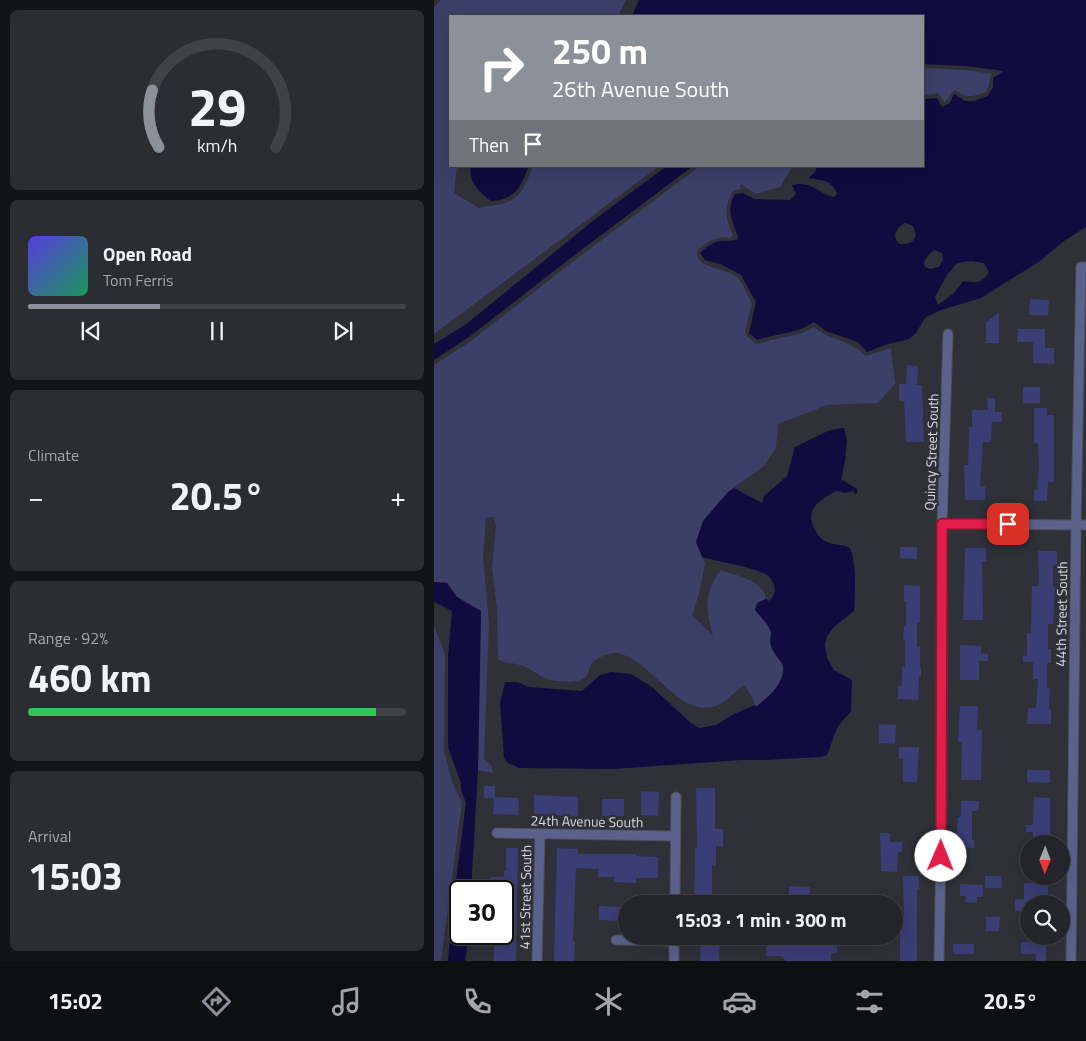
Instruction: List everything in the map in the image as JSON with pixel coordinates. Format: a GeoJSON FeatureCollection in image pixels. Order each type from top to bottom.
{"type":"FeatureCollection","features":[{"type":"Feature","properties":{"kind":"street","name":"44th Street South"},"geometry":{"type":"LineString","coordinates":[[1071,961],[1076,525],[1084,267]]}},
{"type":"Feature","properties":{"kind":"street","name":"Quincy Street South"},"geometry":{"type":"LineString","coordinates":[[939,961],[942,787],[942,524],[948,334]]}},
{"type":"Feature","properties":{"kind":"street"},"geometry":{"type":"LineString","coordinates":[[942,524],[1086,525]]}},
{"type":"Feature","properties":{"kind":"street"},"geometry":{"type":"LineString","coordinates":[[674,895],[676,797]]}},
{"type":"Feature","properties":{"kind":"street","name":"24th Avenue South"},"geometry":{"type":"LineString","coordinates":[[497,833],[675,836]]}},
{"type":"Feature","properties":{"kind":"street","name":"41st Street South"},"geometry":{"type":"LineString","coordinates":[[537,961],[540,834]]}},
{"type":"Feature","properties":{"kind":"street"},"geometry":{"type":"LineString","coordinates":[[674,945],[674,961]]}},
{"type":"Feature","properties":{"kind":"shaded area"},"geometry":{"type":"Polygon","coordinates":[[[441,0],[626,0],[618,15],[449,15],[449,167],[457,167],[454,193],[479,208],[509,202],[522,190],[533,167],[658,167],[434,334],[434,7],[441,0]]]}},
{"type":"Feature","properties":{"kind":"shaded area"},"geometry":{"type":"Polygon","coordinates":[[[639,0],[1086,0],[1086,227],[1064,241],[1040,261],[981,298],[941,310],[925,318],[916,333],[909,339],[867,352],[858,342],[826,331],[814,322],[794,331],[757,340],[749,333],[756,302],[741,275],[720,264],[705,260],[700,253],[715,242],[738,239],[730,212],[735,194],[743,193],[755,199],[790,200],[796,194],[792,185],[804,184],[834,197],[837,194],[829,183],[808,178],[815,172],[817,167],[924,167],[924,99],[937,98],[942,107],[950,103],[954,94],[965,101],[974,101],[988,96],[993,87],[993,78],[1004,71],[965,66],[924,64],[924,15],[632,15],[639,0]],[[905,223],[899,227],[895,234],[896,240],[900,244],[914,240],[915,230],[913,226],[905,223]],[[934,250],[924,262],[925,267],[930,269],[939,267],[943,260],[942,253],[934,250]],[[971,261],[957,263],[947,275],[935,297],[938,305],[954,293],[963,281],[978,282],[984,279],[989,272],[984,263],[971,261]]]}},
{"type":"Feature","properties":{"kind":"shaded area"},"geometry":{"type":"Polygon","coordinates":[[[924,68],[965,70],[992,74],[986,92],[966,96],[954,90],[944,102],[938,93],[924,95],[924,68]]]}},
{"type":"Feature","properties":{"kind":"shaded area"},"geometry":{"type":"Polygon","coordinates":[[[471,167],[529,167],[520,186],[512,195],[491,201],[475,186],[471,167]]]}},
{"type":"Feature","properties":{"kind":"shaded area"},"geometry":{"type":"Polygon","coordinates":[[[666,167],[692,167],[469,337],[434,360],[434,344],[465,325],[599,216],[666,167]]]}},
{"type":"Feature","properties":{"kind":"shaded area"},"geometry":{"type":"Polygon","coordinates":[[[699,167],[795,167],[790,170],[780,187],[756,194],[741,184],[740,189],[733,191],[728,202],[727,218],[733,235],[730,238],[720,238],[704,244],[697,251],[698,257],[701,262],[707,265],[734,275],[743,284],[752,303],[745,331],[747,336],[756,344],[800,334],[814,327],[853,347],[866,356],[891,348],[895,384],[878,403],[827,405],[778,424],[776,447],[764,466],[729,491],[703,521],[696,542],[705,564],[699,594],[692,615],[713,636],[708,602],[711,586],[721,570],[755,583],[760,587],[766,599],[757,603],[756,610],[770,629],[773,651],[781,662],[783,670],[780,683],[755,707],[752,697],[744,685],[716,706],[703,708],[690,704],[678,697],[642,666],[618,653],[598,658],[591,664],[584,679],[568,682],[547,679],[523,666],[506,663],[498,659],[497,609],[492,568],[496,526],[493,517],[486,517],[483,557],[489,623],[484,759],[492,766],[493,773],[478,770],[481,611],[457,597],[447,583],[434,582],[434,365],[471,341],[699,167]]]}},
{"type":"Feature","properties":{"kind":"shaded area"},"geometry":{"type":"Polygon","coordinates":[[[844,428],[847,439],[841,479],[857,489],[857,493],[853,491],[845,493],[836,491],[817,504],[811,519],[821,538],[828,543],[850,548],[855,571],[854,611],[834,627],[827,636],[825,645],[827,658],[834,670],[852,680],[851,712],[837,728],[827,755],[820,757],[741,760],[613,769],[519,768],[508,763],[504,758],[500,703],[505,682],[517,682],[529,687],[582,691],[600,675],[611,672],[631,674],[652,687],[699,728],[716,725],[734,714],[755,705],[756,707],[771,694],[779,684],[783,665],[772,649],[770,642],[771,632],[767,624],[755,610],[757,603],[766,599],[769,601],[772,598],[775,590],[773,582],[767,575],[757,571],[702,557],[696,542],[703,521],[729,491],[734,488],[762,503],[764,496],[787,476],[795,447],[830,430],[844,428]]]}},
{"type":"Feature","properties":{"kind":"shaded area"},"geometry":{"type":"Polygon","coordinates":[[[434,582],[447,583],[457,597],[481,611],[478,770],[472,880],[456,880],[466,803],[448,747],[448,656],[452,611],[434,602],[434,582]]]}},
{"type":"Feature","properties":{"kind":"shaded area"},"geometry":{"type":"Polygon","coordinates":[[[434,626],[445,654],[444,751],[452,782],[462,803],[452,880],[449,880],[449,901],[441,961],[434,961],[434,626]]]}},
{"type":"Feature","properties":{"kind":"shaded area"},"geometry":{"type":"Polygon","coordinates":[[[449,945],[467,945],[465,961],[448,961],[449,945]]]}},
{"type":"Feature","properties":{"kind":"building"},"geometry":{"type":"Polygon","coordinates":[[[1030,299],[1049,300],[1048,315],[1029,315],[1030,299]]]}},
{"type":"Feature","properties":{"kind":"building"},"geometry":{"type":"Polygon","coordinates":[[[999,313],[999,343],[986,343],[986,322],[999,313]]]}},
{"type":"Feature","properties":{"kind":"building"},"geometry":{"type":"Polygon","coordinates":[[[1018,329],[1045,329],[1045,348],[1054,348],[1054,364],[1033,363],[1033,342],[1017,342],[1018,329]]]}},
{"type":"Feature","properties":{"kind":"building"},"geometry":{"type":"Polygon","coordinates":[[[907,365],[918,366],[917,385],[922,385],[924,442],[906,442],[904,401],[899,401],[899,384],[906,384],[907,365]]]}},
{"type":"Feature","properties":{"kind":"building"},"geometry":{"type":"Polygon","coordinates":[[[1023,387],[1040,387],[1040,403],[1023,403],[1023,387]]]}},
{"type":"Feature","properties":{"kind":"building"},"geometry":{"type":"Polygon","coordinates":[[[987,398],[995,398],[995,412],[1002,412],[1002,422],[992,422],[991,442],[983,442],[980,486],[985,486],[985,500],[965,500],[964,465],[968,465],[969,427],[972,427],[972,410],[988,410],[987,398]]]}},
{"type":"Feature","properties":{"kind":"building"},"geometry":{"type":"Polygon","coordinates":[[[1034,408],[1047,408],[1047,415],[1054,415],[1054,482],[1048,482],[1047,501],[1034,501],[1034,490],[1037,490],[1039,467],[1038,444],[1034,443],[1034,408]]]}},
{"type":"Feature","properties":{"kind":"building"},"geometry":{"type":"Polygon","coordinates":[[[900,547],[917,547],[917,559],[900,558],[900,547]]]}},
{"type":"Feature","properties":{"kind":"building"},"geometry":{"type":"Polygon","coordinates":[[[965,548],[986,548],[986,561],[982,561],[983,620],[963,620],[965,548]]]}},
{"type":"Feature","properties":{"kind":"building"},"geometry":{"type":"Polygon","coordinates":[[[1038,551],[1057,551],[1057,565],[1053,565],[1053,587],[1055,587],[1053,624],[1048,624],[1048,649],[1051,649],[1051,663],[1047,663],[1047,688],[1050,688],[1049,709],[1051,709],[1051,724],[1027,724],[1028,708],[1036,708],[1038,679],[1033,679],[1033,662],[1023,662],[1023,655],[1027,656],[1027,633],[1031,633],[1032,586],[1039,586],[1038,551]]]}},
{"type":"Feature","properties":{"kind":"building"},"geometry":{"type":"Polygon","coordinates":[[[904,585],[920,586],[920,622],[917,622],[917,646],[920,646],[921,677],[919,677],[918,700],[898,699],[898,686],[902,686],[902,667],[905,667],[905,640],[903,640],[904,626],[906,626],[906,601],[904,601],[904,585]]]}},
{"type":"Feature","properties":{"kind":"building"},"geometry":{"type":"Polygon","coordinates":[[[960,645],[981,646],[981,653],[988,654],[988,661],[979,661],[979,680],[960,680],[960,645]]]}},
{"type":"Feature","properties":{"kind":"building"},"geometry":{"type":"Polygon","coordinates":[[[960,706],[978,706],[977,730],[982,730],[981,780],[961,780],[962,742],[958,742],[960,706]]]}},
{"type":"Feature","properties":{"kind":"building"},"geometry":{"type":"Polygon","coordinates":[[[879,724],[896,725],[895,744],[879,743],[879,724]]]}},
{"type":"Feature","properties":{"kind":"building"},"geometry":{"type":"Polygon","coordinates":[[[899,747],[919,747],[917,782],[903,782],[903,759],[899,759],[899,747]]]}},
{"type":"Feature","properties":{"kind":"building"},"geometry":{"type":"Polygon","coordinates":[[[1027,770],[1050,770],[1050,783],[1027,782],[1027,770]]]}},
{"type":"Feature","properties":{"kind":"building"},"geometry":{"type":"Polygon","coordinates":[[[484,786],[495,786],[495,797],[519,798],[518,815],[493,814],[494,798],[484,798],[484,786]]]}},
{"type":"Feature","properties":{"kind":"building"},"geometry":{"type":"Polygon","coordinates":[[[696,788],[715,788],[715,829],[723,829],[723,846],[716,846],[716,866],[712,865],[712,895],[694,895],[695,848],[697,848],[696,788]]]}},
{"type":"Feature","properties":{"kind":"building"},"geometry":{"type":"Polygon","coordinates":[[[641,791],[659,792],[658,816],[641,815],[641,791]]]}},
{"type":"Feature","properties":{"kind":"building"},"geometry":{"type":"Polygon","coordinates":[[[534,795],[578,797],[578,816],[534,814],[534,795]]]}},
{"type":"Feature","properties":{"kind":"building"},"geometry":{"type":"Polygon","coordinates":[[[1034,797],[1050,798],[1050,835],[1033,835],[1033,832],[1026,832],[1026,825],[1033,825],[1034,797]]]}},
{"type":"Feature","properties":{"kind":"building"},"geometry":{"type":"Polygon","coordinates":[[[602,799],[624,799],[624,816],[602,816],[602,799]]]}},
{"type":"Feature","properties":{"kind":"building"},"geometry":{"type":"Polygon","coordinates":[[[961,801],[979,801],[978,811],[972,811],[972,840],[974,840],[974,848],[956,848],[958,817],[961,817],[961,801]]]}},
{"type":"Feature","properties":{"kind":"building"},"geometry":{"type":"Polygon","coordinates":[[[880,833],[890,833],[890,842],[902,842],[902,852],[898,852],[897,872],[881,871],[880,833]]]}},
{"type":"Feature","properties":{"kind":"building"},"geometry":{"type":"Polygon","coordinates":[[[506,848],[518,848],[516,961],[494,961],[494,945],[514,945],[514,880],[490,880],[490,877],[504,877],[504,871],[506,871],[506,848]]]}},
{"type":"Feature","properties":{"kind":"building"},"geometry":{"type":"Polygon","coordinates":[[[557,848],[578,849],[578,854],[636,854],[636,856],[658,857],[658,878],[636,878],[636,883],[614,882],[614,877],[598,877],[598,869],[576,868],[574,961],[554,961],[557,848]]]}},
{"type":"Feature","properties":{"kind":"building"},"geometry":{"type":"Polygon","coordinates":[[[903,876],[919,876],[919,889],[917,889],[917,961],[900,961],[900,945],[903,945],[903,876]]]}},
{"type":"Feature","properties":{"kind":"building"},"geometry":{"type":"Polygon","coordinates":[[[985,876],[1001,876],[1002,888],[985,888],[985,876]]]}},
{"type":"Feature","properties":{"kind":"building"},"geometry":{"type":"Polygon","coordinates":[[[960,884],[983,885],[983,897],[977,897],[977,903],[965,902],[966,896],[960,896],[960,884]]]}},
{"type":"Feature","properties":{"kind":"building"},"geometry":{"type":"Polygon","coordinates":[[[1024,885],[1048,885],[1048,894],[1024,895],[1024,885]]]}},
{"type":"Feature","properties":{"kind":"building"},"geometry":{"type":"Polygon","coordinates":[[[789,886],[810,887],[810,895],[789,895],[789,886]]]}},
{"type":"Feature","properties":{"kind":"building"},"geometry":{"type":"Polygon","coordinates":[[[1015,899],[1020,899],[1020,911],[1015,911],[1015,899]]]}},
{"type":"Feature","properties":{"kind":"building"},"geometry":{"type":"Polygon","coordinates":[[[599,906],[618,907],[618,921],[599,920],[599,906]]]}},
{"type":"Feature","properties":{"kind":"building"},"geometry":{"type":"Polygon","coordinates":[[[986,917],[1000,917],[999,931],[986,931],[986,917]]]}},
{"type":"Feature","properties":{"kind":"building"},"geometry":{"type":"Polygon","coordinates":[[[953,944],[974,944],[974,954],[953,954],[953,944]]]}},
{"type":"Feature","properties":{"kind":"building"},"geometry":{"type":"Polygon","coordinates":[[[701,945],[720,945],[719,961],[700,961],[701,945]]]}},
{"type":"Feature","properties":{"kind":"building"},"geometry":{"type":"Polygon","coordinates":[[[766,945],[837,945],[837,952],[831,954],[831,961],[786,961],[782,956],[766,956],[766,945]]]}},
{"type":"Feature","properties":{"kind":"building"},"geometry":{"type":"Polygon","coordinates":[[[1021,945],[1046,945],[1046,961],[1036,961],[1036,954],[1021,954],[1021,945]]]}},
{"type":"Feature","properties":{"kind":"route"},"geometry":{"type":"LineString","coordinates":[[941,856],[942,524],[1008,524]]}}]}
